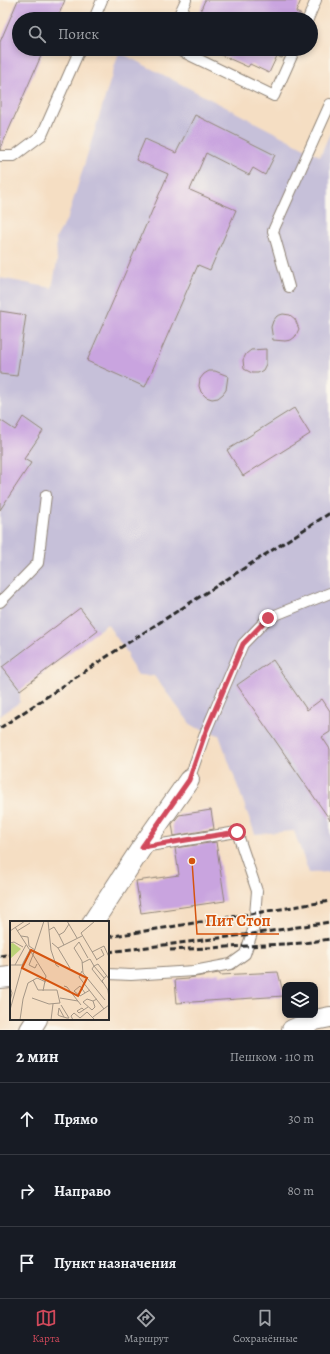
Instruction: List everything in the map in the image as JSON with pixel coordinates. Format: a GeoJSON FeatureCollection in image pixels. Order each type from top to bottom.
{"type":"FeatureCollection","features":[{"type":"Feature","properties":{"kind":"street"},"geometry":{"type":"LineString","coordinates":[[94,921],[142,847],[189,780]]}},
{"type":"Feature","properties":{"kind":"street"},"geometry":{"type":"LineString","coordinates":[[0,978],[10,977]]}},
{"type":"Feature","properties":{"kind":"street"},"geometry":{"type":"LineString","coordinates":[[292,1030],[315,1020],[330,1016]]}},
{"type":"Feature","properties":{"kind":"street"},"geometry":{"type":"LineString","coordinates":[[30,1030],[36,1020]]}},
{"type":"Feature","properties":{"kind":"lane"},"geometry":{"type":"LineString","coordinates":[[97,12],[102,0]]}},
{"type":"Feature","properties":{"kind":"lane"},"geometry":{"type":"LineString","coordinates":[[180,12],[186,0]]}},
{"type":"Feature","properties":{"kind":"lane"},"geometry":{"type":"LineString","coordinates":[[311,12],[316,0]]}},
{"type":"Feature","properties":{"kind":"lane"},"geometry":{"type":"LineString","coordinates":[[0,156],[14,156],[42,135],[77,56]]}},
{"type":"Feature","properties":{"kind":"lane"},"geometry":{"type":"LineString","coordinates":[[191,56],[274,96],[292,56]]}},
{"type":"Feature","properties":{"kind":"lane"},"geometry":{"type":"LineString","coordinates":[[288,286],[273,231],[330,104]]}},
{"type":"Feature","properties":{"kind":"lane"},"geometry":{"type":"LineString","coordinates":[[0,602],[38,563],[46,495]]}},
{"type":"Feature","properties":{"kind":"lane"},"geometry":{"type":"LineString","coordinates":[[189,780],[206,731],[243,644],[268,618],[330,593]]}},
{"type":"Feature","properties":{"kind":"lane"},"geometry":{"type":"LineString","coordinates":[[109,974],[131,975],[194,971],[231,964],[245,954],[254,927],[257,891],[237,832],[142,847]]}},
{"type":"Feature","properties":{"kind":"shaded area"},"geometry":{"type":"Polygon","coordinates":[[[118,56],[127,56],[320,156],[330,133],[330,872],[309,873],[294,831],[255,834],[219,735],[192,726],[154,676],[138,675],[128,660],[128,654],[107,624],[20,690],[20,702],[0,716],[0,278],[52,288],[57,262],[56,238],[68,217],[118,56]]]}},
{"type":"Feature","properties":{"kind":"building"},"geometry":{"type":"Polygon","coordinates":[[[18,0],[65,0],[60,12],[13,12],[18,0]]]}},
{"type":"Feature","properties":{"kind":"building"},"geometry":{"type":"Polygon","coordinates":[[[205,0],[301,0],[296,12],[200,12],[205,0]]]}},
{"type":"Feature","properties":{"kind":"building"},"geometry":{"type":"Polygon","coordinates":[[[12,14],[12,56],[41,56],[0,150],[0,42],[12,14]]]}},
{"type":"Feature","properties":{"kind":"building"},"geometry":{"type":"Polygon","coordinates":[[[223,56],[277,56],[269,73],[250,64],[248,67],[223,56]]]}},
{"type":"Feature","properties":{"kind":"building"},"geometry":{"type":"Polygon","coordinates":[[[195,115],[275,155],[265,175],[253,168],[249,175],[206,153],[190,190],[236,210],[210,270],[198,265],[145,387],[87,361],[168,174],[136,160],[145,139],[176,153],[195,115]]]}},
{"type":"Feature","properties":{"kind":"building"},"geometry":{"type":"Polygon","coordinates":[[[0,311],[26,315],[17,376],[0,374],[0,311]]]}},
{"type":"Feature","properties":{"kind":"building"},"geometry":{"type":"Polygon","coordinates":[[[283,314],[290,315],[295,319],[299,329],[295,337],[291,340],[273,340],[271,327],[273,321],[277,316],[283,314]]]}},
{"type":"Feature","properties":{"kind":"building"},"geometry":{"type":"Polygon","coordinates":[[[266,349],[266,364],[263,370],[258,373],[252,373],[244,369],[243,360],[246,354],[251,350],[266,349]]]}},
{"type":"Feature","properties":{"kind":"building"},"geometry":{"type":"Polygon","coordinates":[[[209,371],[215,371],[228,376],[226,390],[218,398],[212,399],[206,397],[201,392],[199,386],[200,379],[209,371]]]}},
{"type":"Feature","properties":{"kind":"building"},"geometry":{"type":"Polygon","coordinates":[[[294,408],[310,434],[243,476],[227,450],[294,408]]]}},
{"type":"Feature","properties":{"kind":"building"},"geometry":{"type":"Polygon","coordinates":[[[23,417],[43,431],[24,459],[31,463],[0,510],[0,420],[15,430],[23,417]]]}},
{"type":"Feature","properties":{"kind":"building"},"geometry":{"type":"Polygon","coordinates":[[[80,608],[98,631],[20,690],[2,667],[80,608]]]}},
{"type":"Feature","properties":{"kind":"building"},"geometry":{"type":"Polygon","coordinates":[[[273,660],[307,710],[322,699],[330,711],[330,732],[322,737],[330,749],[330,820],[237,685],[273,660]]]}},
{"type":"Feature","properties":{"kind":"building"},"geometry":{"type":"Polygon","coordinates":[[[211,810],[214,829],[174,836],[172,824],[179,815],[211,810]]]}},
{"type":"Feature","properties":{"kind":"building"},"geometry":{"type":"Polygon","coordinates":[[[216,842],[225,901],[141,913],[136,881],[179,875],[175,848],[216,842]]]}},
{"type":"Feature","properties":{"kind":"building"},"geometry":{"type":"Polygon","coordinates":[[[278,972],[282,988],[282,996],[177,1003],[175,980],[189,979],[219,973],[220,975],[278,972]]]}},
{"type":"Feature","properties":{"kind":"railway"},"geometry":{"type":"LineString","coordinates":[[0,728],[123,646],[330,513]]}},
{"type":"Feature","properties":{"kind":"railway"},"geometry":{"type":"LineString","coordinates":[[109,937],[330,901]]}},
{"type":"Feature","properties":{"kind":"railway"},"geometry":{"type":"LineString","coordinates":[[109,952],[252,934],[330,922]]}},
{"type":"Feature","properties":{"kind":"railway"},"geometry":{"type":"LineString","coordinates":[[170,950],[304,943],[330,939]]}},
{"type":"Feature","properties":{"kind":"railway"},"geometry":{"type":"LineString","coordinates":[[0,956],[10,954]]}},
{"type":"Feature","properties":{"kind":"place","name":"Пит Стоп"},"geometry":{"type":"Point","coordinates":[192,861]}},
{"type":"Feature","properties":{"kind":"route"},"geometry":{"type":"LineString","coordinates":[[237,832],[142,847],[189,780],[206,731],[243,644],[268,618]]}}]}
